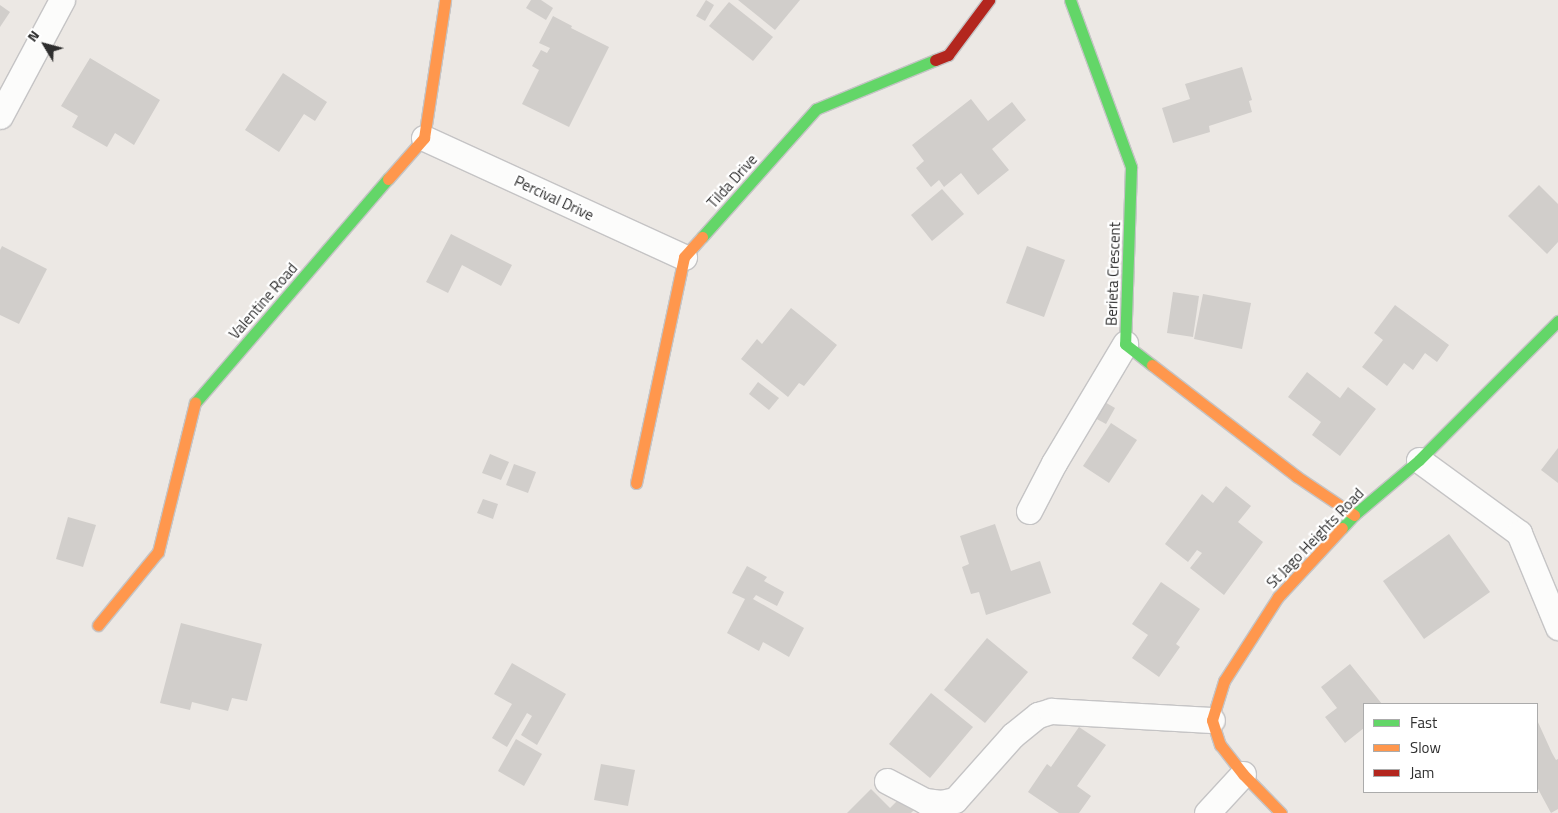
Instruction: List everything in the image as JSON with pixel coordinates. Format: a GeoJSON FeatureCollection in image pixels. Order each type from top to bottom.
{"type":"FeatureCollection","features":[{"type":"Feature","properties":{"kind":"street"},"geometry":{"type":"LineString","coordinates":[[0,116],[62,0]]}},
{"type":"Feature","properties":{"kind":"street"},"geometry":{"type":"LineString","coordinates":[[424,138],[445,0]]}},
{"type":"Feature","properties":{"kind":"street","name":"Tilda Drive"},"geometry":{"type":"LineString","coordinates":[[636,483],[684,257],[816,109],[948,55],[989,0]]}},
{"type":"Feature","properties":{"kind":"street","name":"Berieta Crescent"},"geometry":{"type":"LineString","coordinates":[[1070,0],[1131,166],[1125,344],[1296,476],[1354,515]]}},
{"type":"Feature","properties":{"kind":"street","name":"Percival Drive"},"geometry":{"type":"LineString","coordinates":[[424,138],[684,257]]}},
{"type":"Feature","properties":{"kind":"street","name":"Valentine Road"},"geometry":{"type":"LineString","coordinates":[[98,625],[158,552],[195,402],[424,138]]}},
{"type":"Feature","properties":{"kind":"street","name":"St Jago Heights Road"},"geometry":{"type":"LineString","coordinates":[[1212,720],[1224,682],[1278,597],[1354,515],[1418,460],[1558,321]]}},
{"type":"Feature","properties":{"kind":"street"},"geometry":{"type":"LineString","coordinates":[[1029,511],[1054,463],[1125,344]]}},
{"type":"Feature","properties":{"kind":"street"},"geometry":{"type":"LineString","coordinates":[[1418,460],[1518,533],[1558,627]]}},
{"type":"Feature","properties":{"kind":"street"},"geometry":{"type":"LineString","coordinates":[[887,781],[925,801],[941,803],[955,800],[1013,735],[1038,715],[1052,711],[1212,720],[1220,745],[1243,774],[1281,813]]}},
{"type":"Feature","properties":{"kind":"street"},"geometry":{"type":"LineString","coordinates":[[1206,813],[1243,774]]}},
{"type":"Feature","properties":{"kind":"building"},"geometry":{"type":"Polygon","coordinates":[[[531,0],[541,0],[553,8],[546,20],[526,8],[531,0]]]}},
{"type":"Feature","properties":{"kind":"building"},"geometry":{"type":"Polygon","coordinates":[[[706,0],[714,5],[705,21],[696,16],[706,0]]]}},
{"type":"Feature","properties":{"kind":"building"},"geometry":{"type":"Polygon","coordinates":[[[738,0],[800,0],[775,30],[738,0]]]}},
{"type":"Feature","properties":{"kind":"building"},"geometry":{"type":"Polygon","coordinates":[[[729,2],[773,37],[753,61],[709,26],[729,2]]]}},
{"type":"Feature","properties":{"kind":"building"},"geometry":{"type":"Polygon","coordinates":[[[0,5],[10,12],[0,27],[0,5]]]}},
{"type":"Feature","properties":{"kind":"building"},"geometry":{"type":"Polygon","coordinates":[[[553,16],[572,26],[571,28],[609,47],[569,127],[522,104],[539,70],[532,66],[541,50],[547,53],[550,48],[539,43],[553,16]]]}},
{"type":"Feature","properties":{"kind":"building"},"geometry":{"type":"Polygon","coordinates":[[[90,58],[160,100],[134,145],[115,133],[107,147],[72,127],[78,116],[61,106],[90,58]]]}},
{"type":"Feature","properties":{"kind":"building"},"geometry":{"type":"Polygon","coordinates":[[[1242,67],[1252,100],[1249,101],[1252,112],[1209,126],[1210,132],[1173,143],[1162,108],[1190,99],[1185,84],[1242,67]]]}},
{"type":"Feature","properties":{"kind":"building"},"geometry":{"type":"Polygon","coordinates":[[[283,73],[327,102],[315,121],[304,114],[279,152],[245,130],[283,73]]]}},
{"type":"Feature","properties":{"kind":"building"},"geometry":{"type":"Polygon","coordinates":[[[971,99],[988,121],[1012,102],[1026,120],[992,149],[1009,170],[978,195],[961,173],[944,187],[939,180],[931,187],[916,168],[924,161],[912,145],[971,99]]]}},
{"type":"Feature","properties":{"kind":"building"},"geometry":{"type":"Polygon","coordinates":[[[1539,185],[1558,204],[1558,242],[1547,254],[1508,216],[1539,185]]]}},
{"type":"Feature","properties":{"kind":"building"},"geometry":{"type":"Polygon","coordinates":[[[942,189],[964,214],[932,241],[911,215],[942,189]]]}},
{"type":"Feature","properties":{"kind":"building"},"geometry":{"type":"Polygon","coordinates":[[[451,234],[512,265],[501,286],[462,265],[448,293],[426,282],[451,234]]]}},
{"type":"Feature","properties":{"kind":"building"},"geometry":{"type":"Polygon","coordinates":[[[2,246],[47,269],[19,324],[0,315],[0,250],[2,246]]]}},
{"type":"Feature","properties":{"kind":"building"},"geometry":{"type":"Polygon","coordinates":[[[1027,246],[1065,260],[1044,317],[1006,303],[1027,246]]]}},
{"type":"Feature","properties":{"kind":"building"},"geometry":{"type":"Polygon","coordinates":[[[1173,292],[1199,296],[1193,337],[1167,333],[1173,292]]]}},
{"type":"Feature","properties":{"kind":"building"},"geometry":{"type":"Polygon","coordinates":[[[1203,294],[1251,303],[1242,349],[1194,339],[1203,294]]]}},
{"type":"Feature","properties":{"kind":"building"},"geometry":{"type":"Polygon","coordinates":[[[1395,305],[1449,345],[1437,362],[1425,353],[1413,370],[1404,363],[1387,386],[1362,367],[1383,340],[1374,333],[1395,305]]]}},
{"type":"Feature","properties":{"kind":"building"},"geometry":{"type":"Polygon","coordinates":[[[791,308],[837,345],[804,386],[799,383],[788,397],[741,359],[757,339],[762,344],[791,308]]]}},
{"type":"Feature","properties":{"kind":"building"},"geometry":{"type":"Polygon","coordinates":[[[1307,372],[1340,398],[1348,387],[1376,409],[1340,456],[1312,435],[1321,422],[1288,397],[1307,372]]]}},
{"type":"Feature","properties":{"kind":"building"},"geometry":{"type":"Polygon","coordinates":[[[758,382],[779,398],[769,410],[749,394],[758,382]]]}},
{"type":"Feature","properties":{"kind":"building"},"geometry":{"type":"Polygon","coordinates":[[[1103,401],[1115,408],[1106,424],[1093,417],[1103,401]]]}},
{"type":"Feature","properties":{"kind":"building"},"geometry":{"type":"Polygon","coordinates":[[[1111,423],[1137,440],[1109,483],[1083,466],[1111,423]]]}},
{"type":"Feature","properties":{"kind":"building"},"geometry":{"type":"Polygon","coordinates":[[[1558,448],[1558,483],[1541,470],[1558,448]]]}},
{"type":"Feature","properties":{"kind":"building"},"geometry":{"type":"Polygon","coordinates":[[[490,454],[509,462],[501,480],[482,473],[490,454]]]}},
{"type":"Feature","properties":{"kind":"building"},"geometry":{"type":"Polygon","coordinates":[[[514,464],[536,472],[528,493],[506,485],[514,464]]]}},
{"type":"Feature","properties":{"kind":"building"},"geometry":{"type":"Polygon","coordinates":[[[1226,486],[1251,506],[1238,522],[1263,542],[1224,595],[1190,568],[1202,553],[1197,550],[1188,562],[1165,544],[1202,494],[1213,503],[1226,486]]]}},
{"type":"Feature","properties":{"kind":"building"},"geometry":{"type":"Polygon","coordinates":[[[483,499],[498,504],[493,519],[477,513],[483,499]]]}},
{"type":"Feature","properties":{"kind":"building"},"geometry":{"type":"Polygon","coordinates":[[[68,517],[96,525],[83,567],[56,559],[68,517]]]}},
{"type":"Feature","properties":{"kind":"building"},"geometry":{"type":"Polygon","coordinates":[[[995,524],[1011,571],[1040,561],[1051,593],[986,615],[979,592],[971,594],[962,567],[969,564],[960,536],[995,524]]]}},
{"type":"Feature","properties":{"kind":"building"},"geometry":{"type":"Polygon","coordinates":[[[1449,534],[1490,592],[1424,639],[1383,581],[1449,534]]]}},
{"type":"Feature","properties":{"kind":"building"},"geometry":{"type":"Polygon","coordinates":[[[747,566],[767,577],[764,581],[784,592],[777,606],[756,595],[753,599],[804,628],[789,657],[763,642],[759,651],[727,633],[745,599],[732,593],[747,566]]]}},
{"type":"Feature","properties":{"kind":"building"},"geometry":{"type":"Polygon","coordinates":[[[1161,582],[1200,609],[1176,644],[1180,647],[1159,677],[1132,658],[1148,635],[1132,624],[1161,582]]]}},
{"type":"Feature","properties":{"kind":"building"},"geometry":{"type":"Polygon","coordinates":[[[181,623],[262,644],[247,701],[232,698],[228,711],[192,702],[190,710],[160,703],[181,623]]]}},
{"type":"Feature","properties":{"kind":"building"},"geometry":{"type":"Polygon","coordinates":[[[987,638],[1028,672],[985,723],[944,690],[987,638]]]}},
{"type":"Feature","properties":{"kind":"building"},"geometry":{"type":"Polygon","coordinates":[[[512,663],[566,694],[537,745],[521,735],[532,716],[527,713],[507,747],[492,738],[512,704],[494,694],[512,663]]]}},
{"type":"Feature","properties":{"kind":"building"},"geometry":{"type":"Polygon","coordinates":[[[1350,664],[1381,703],[1363,703],[1363,729],[1345,743],[1325,717],[1337,708],[1321,687],[1350,664]]]}},
{"type":"Feature","properties":{"kind":"building"},"geometry":{"type":"Polygon","coordinates":[[[931,693],[973,727],[930,778],[889,744],[931,693]]]}},
{"type":"Feature","properties":{"kind":"building"},"geometry":{"type":"Polygon","coordinates":[[[1538,722],[1552,753],[1556,760],[1558,759],[1558,809],[1551,813],[1538,789],[1538,722]]]}},
{"type":"Feature","properties":{"kind":"building"},"geometry":{"type":"Polygon","coordinates":[[[1079,727],[1106,745],[1077,786],[1091,796],[1079,813],[1059,813],[1028,792],[1047,764],[1051,767],[1079,727]]]}},
{"type":"Feature","properties":{"kind":"building"},"geometry":{"type":"Polygon","coordinates":[[[516,739],[542,754],[524,786],[498,771],[516,739]]]}},
{"type":"Feature","properties":{"kind":"building"},"geometry":{"type":"Polygon","coordinates":[[[601,764],[635,770],[628,806],[594,800],[601,764]]]}},
{"type":"Feature","properties":{"kind":"building"},"geometry":{"type":"Polygon","coordinates":[[[871,789],[890,808],[902,796],[915,809],[911,813],[847,813],[871,789]]]}},
{"type":"Feature","properties":{"kind":"traffic: fast"},"geometry":{"type":"LineString","coordinates":[[1070,0],[1131,167],[1125,344],[1152,365]]}},
{"type":"Feature","properties":{"kind":"traffic: fast"},"geometry":{"type":"LineString","coordinates":[[702,237],[816,109],[935,60]]}},
{"type":"Feature","properties":{"kind":"traffic: fast"},"geometry":{"type":"LineString","coordinates":[[195,403],[388,179]]}},
{"type":"Feature","properties":{"kind":"traffic: fast"},"geometry":{"type":"LineString","coordinates":[[1342,528],[1354,515],[1419,460],[1558,321]]}},
{"type":"Feature","properties":{"kind":"traffic: slow"},"geometry":{"type":"LineString","coordinates":[[388,179],[424,138],[445,0]]}},
{"type":"Feature","properties":{"kind":"traffic: slow"},"geometry":{"type":"LineString","coordinates":[[636,483],[684,257],[702,237]]}},
{"type":"Feature","properties":{"kind":"traffic: slow"},"geometry":{"type":"LineString","coordinates":[[1152,365],[1296,476],[1354,515]]}},
{"type":"Feature","properties":{"kind":"traffic: slow"},"geometry":{"type":"LineString","coordinates":[[98,625],[158,552],[195,403]]}},
{"type":"Feature","properties":{"kind":"traffic: slow"},"geometry":{"type":"LineString","coordinates":[[1281,813],[1243,774],[1220,745],[1212,720],[1224,681],[1278,597],[1342,528]]}},
{"type":"Feature","properties":{"kind":"traffic: jam"},"geometry":{"type":"LineString","coordinates":[[935,60],[948,55],[989,0]]}}]}
